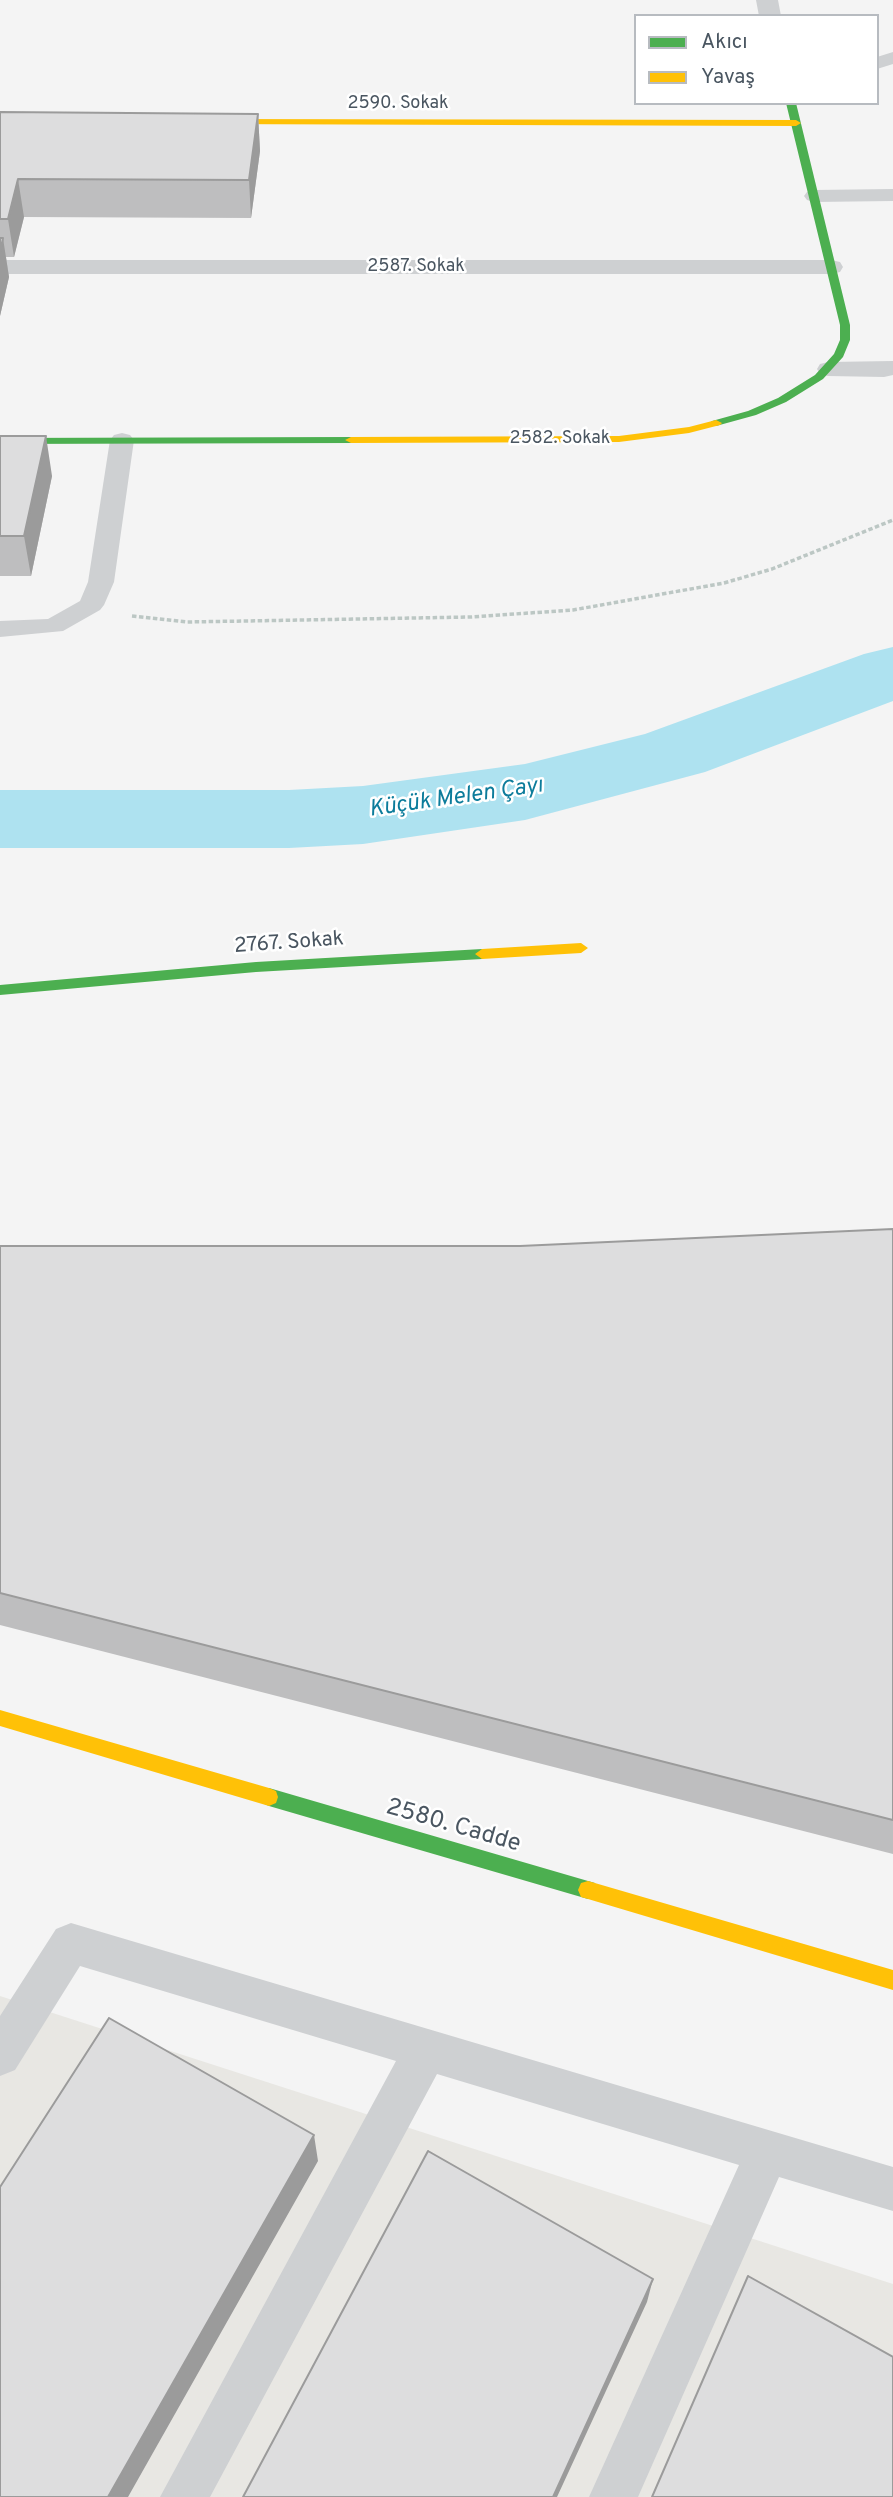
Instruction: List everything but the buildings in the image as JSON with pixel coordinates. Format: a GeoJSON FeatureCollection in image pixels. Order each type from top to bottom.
{"type":"FeatureCollection","features":[{"type":"Feature","properties":{"kind":"street","name":"2582. Sokak"},"geometry":{"type":"LineString","coordinates":[[0,441],[619,439],[655,436],[711,425],[752,413],[782,400],[828,369],[839,355],[845,332],[792,105]]}},
{"type":"Feature","properties":{"kind":"street","name":"2590. Sokak"},"geometry":{"type":"LineString","coordinates":[[194,122],[796,123]]}},
{"type":"Feature","properties":{"kind":"street","name":"2587. Sokak"},"geometry":{"type":"LineString","coordinates":[[0,268],[831,267]]}},
{"type":"Feature","properties":{"kind":"street","name":"2767. Sokak"},"geometry":{"type":"LineString","coordinates":[[0,990],[256,967],[581,947]]}},
{"type":"Feature","properties":{"kind":"street","name":"2580. Cadde"},"geometry":{"type":"LineString","coordinates":[[0,1718],[893,1980]]}},
{"type":"Feature","properties":{"kind":"lane"},"geometry":{"type":"LineString","coordinates":[[814,196],[893,195]]}},
{"type":"Feature","properties":{"kind":"lane"},"geometry":{"type":"LineString","coordinates":[[828,369],[893,368]]}},
{"type":"Feature","properties":{"kind":"lane"},"geometry":{"type":"LineString","coordinates":[[0,629],[54,626],[91,605],[101,582],[122,440]]}},
{"type":"Feature","properties":{"kind":"lane"},"geometry":{"type":"LineString","coordinates":[[0,2055],[71,1943],[893,2189]]}},
{"type":"Feature","properties":{"kind":"lane"},"geometry":{"type":"LineString","coordinates":[[184,2497],[426,2050]]}},
{"type":"Feature","properties":{"kind":"lane"},"geometry":{"type":"LineString","coordinates":[[613,2497],[768,2151]]}},
{"type":"Feature","properties":{"kind":"path"},"geometry":{"type":"LineString","coordinates":[[91,605],[130,616],[187,622],[471,617],[573,610],[724,583],[772,569],[893,520]]}},
{"type":"Feature","properties":{"kind":"shaded area"},"geometry":{"type":"Polygon","coordinates":[[[0,1996],[893,2284],[893,2497],[0,2497],[0,1996]]]}},
{"type":"Feature","properties":{"kind":"waterway","name":"Küçük Melen Çayı"},"geometry":{"type":"LineString","coordinates":[[0,819],[289,819],[363,815],[525,792],[675,753],[893,672]]}},
{"type":"Feature","properties":{"kind":"traffic: fast"},"geometry":{"type":"LineString","coordinates":[[716,423],[752,413],[782,400],[819,377],[839,355],[845,340],[845,325],[791,105]]}},
{"type":"Feature","properties":{"kind":"traffic: fast"},"geometry":{"type":"LineString","coordinates":[[0,441],[351,440]]}},
{"type":"Feature","properties":{"kind":"traffic: fast"},"geometry":{"type":"LineString","coordinates":[[0,990],[256,967],[482,954]]}},
{"type":"Feature","properties":{"kind":"traffic: fast"},"geometry":{"type":"LineString","coordinates":[[269,1797],[588,1890]]}},
{"type":"Feature","properties":{"kind":"traffic: slow"},"geometry":{"type":"LineString","coordinates":[[205,122],[796,123]]}},
{"type":"Feature","properties":{"kind":"traffic: slow"},"geometry":{"type":"LineString","coordinates":[[351,440],[619,439],[689,430],[716,423]]}},
{"type":"Feature","properties":{"kind":"traffic: slow"},"geometry":{"type":"LineString","coordinates":[[482,954],[581,948]]}},
{"type":"Feature","properties":{"kind":"traffic: slow"},"geometry":{"type":"LineString","coordinates":[[0,1718],[269,1797]]}},
{"type":"Feature","properties":{"kind":"traffic: slow"},"geometry":{"type":"LineString","coordinates":[[588,1890],[893,1980]]}}]}
